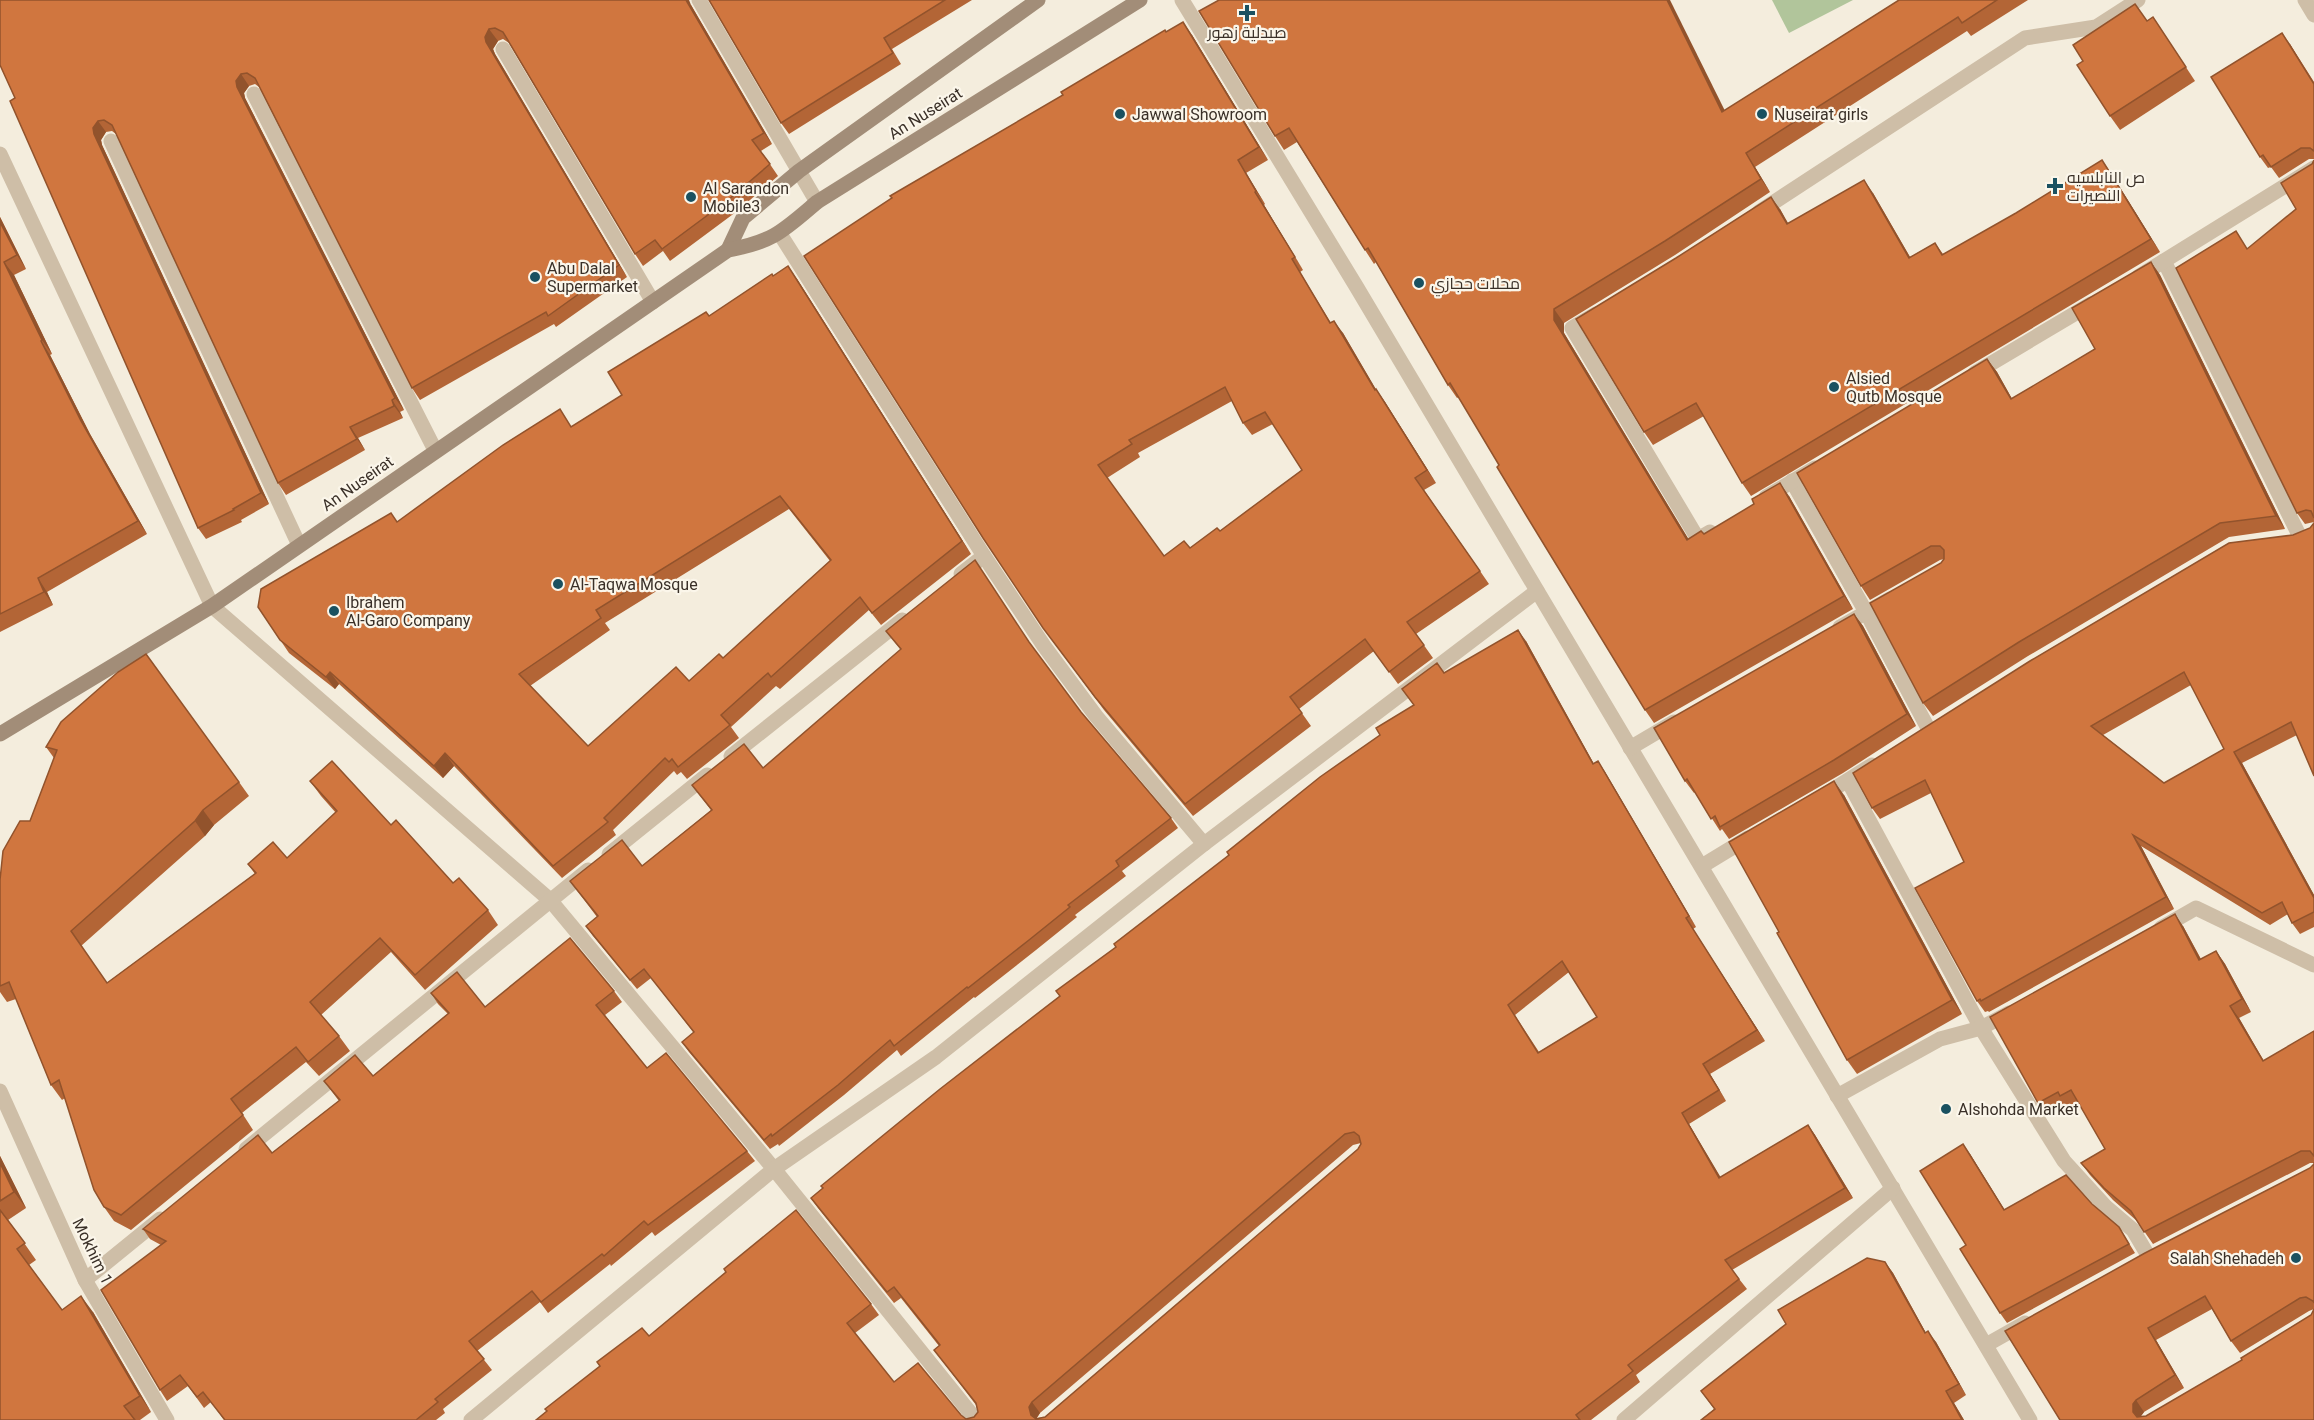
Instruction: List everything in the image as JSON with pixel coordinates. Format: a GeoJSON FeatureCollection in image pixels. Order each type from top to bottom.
{"type":"FeatureCollection","features":[{"type":"Feature","properties":{"kind":"main road","name":"An Nuseirat"},"geometry":{"type":"LineString","coordinates":[[728,250],[743,218],[799,171],[1038,0]]}},
{"type":"Feature","properties":{"kind":"main road","name":"An Nuseirat"},"geometry":{"type":"LineString","coordinates":[[0,734],[212,606],[728,250],[755,245],[780,234],[817,202],[1140,0]]}},
{"type":"Feature","properties":{"kind":"street"},"geometry":{"type":"LineString","coordinates":[[699,0],[817,202]]}},
{"type":"Feature","properties":{"kind":"street"},"geometry":{"type":"LineString","coordinates":[[1182,0],[1356,285],[2030,1420]]}},
{"type":"Feature","properties":{"kind":"street"},"geometry":{"type":"LineString","coordinates":[[1749,218],[2025,38],[2096,27],[2138,0]]}},
{"type":"Feature","properties":{"kind":"street"},"geometry":{"type":"LineString","coordinates":[[2305,0],[2314,15]]}},
{"type":"Feature","properties":{"kind":"street"},"geometry":{"type":"LineString","coordinates":[[503,49],[653,302]]}},
{"type":"Feature","properties":{"kind":"street"},"geometry":{"type":"LineString","coordinates":[[254,94],[435,450]]}},
{"type":"Feature","properties":{"kind":"street"},"geometry":{"type":"LineString","coordinates":[[111,141],[299,545]]}},
{"type":"Feature","properties":{"kind":"street"},"geometry":{"type":"LineString","coordinates":[[0,154],[212,606],[550,900],[774,1169],[976,1420]]}},
{"type":"Feature","properties":{"kind":"street"},"geometry":{"type":"LineString","coordinates":[[2124,285],[2314,168]]}},
{"type":"Feature","properties":{"kind":"street"},"geometry":{"type":"LineString","coordinates":[[780,234],[1044,646],[1096,716],[1204,843]]}},
{"type":"Feature","properties":{"kind":"street"},"geometry":{"type":"LineString","coordinates":[[2164,261],[2301,535]]}},
{"type":"Feature","properties":{"kind":"street"},"geometry":{"type":"LineString","coordinates":[[1963,380],[2104,297]]}},
{"type":"Feature","properties":{"kind":"street"},"geometry":{"type":"LineString","coordinates":[[1611,305],[1572,328],[1698,539],[1726,522]]}},
{"type":"Feature","properties":{"kind":"street"},"geometry":{"type":"LineString","coordinates":[[1755,504],[1833,458]]}},
{"type":"Feature","properties":{"kind":"street"},"geometry":{"type":"LineString","coordinates":[[1792,481],[1929,730]]}},
{"type":"Feature","properties":{"kind":"street"},"geometry":{"type":"LineString","coordinates":[[947,585],[984,555]]}},
{"type":"Feature","properties":{"kind":"street"},"geometry":{"type":"LineString","coordinates":[[1826,634],[1905,590]]}},
{"type":"Feature","properties":{"kind":"street"},"geometry":{"type":"LineString","coordinates":[[471,1420],[774,1169],[936,1057],[1204,843],[1537,591]]}},
{"type":"Feature","properties":{"kind":"street"},"geometry":{"type":"LineString","coordinates":[[231,1161],[550,900],[910,614]]}},
{"type":"Feature","properties":{"kind":"street"},"geometry":{"type":"LineString","coordinates":[[1630,748],[1689,714]]}},
{"type":"Feature","properties":{"kind":"street"},"geometry":{"type":"LineString","coordinates":[[1808,804],[1884,758]]}},
{"type":"Feature","properties":{"kind":"street"},"geometry":{"type":"LineString","coordinates":[[1848,781],[1981,1028],[2064,1161],[2106,1207],[2133,1230],[2149,1257]]}},
{"type":"Feature","properties":{"kind":"street"},"geometry":{"type":"LineString","coordinates":[[1702,866],[1758,833]]}},
{"type":"Feature","properties":{"kind":"street"},"geometry":{"type":"LineString","coordinates":[[2147,936],[2196,908],[2314,965]]}},
{"type":"Feature","properties":{"kind":"street"},"geometry":{"type":"LineString","coordinates":[[1837,1096],[1940,1039],[1981,1028],[2021,1007]]}},
{"type":"Feature","properties":{"kind":"street","name":"Mokhim 1"},"geometry":{"type":"LineString","coordinates":[[0,1090],[85,1280],[167,1420]]}},
{"type":"Feature","properties":{"kind":"street"},"geometry":{"type":"LineString","coordinates":[[1624,1420],[1893,1188]]}},
{"type":"Feature","properties":{"kind":"street"},"geometry":{"type":"LineString","coordinates":[[85,1280],[167,1213]]}},
{"type":"Feature","properties":{"kind":"street"},"geometry":{"type":"LineString","coordinates":[[1986,1345],[2037,1317]]}},
{"type":"Feature","properties":{"kind":"green space"},"geometry":{"type":"Polygon","coordinates":[[[1772,0],[1853,0],[1789,33],[1772,0]]]}},
{"type":"Feature","properties":{"kind":"building"},"geometry":{"type":"Polygon","coordinates":[[[0,0],[686,0],[764,133],[752,140],[770,164],[728,200],[662,249],[655,240],[635,254],[503,32],[495,28],[489,29],[485,37],[486,42],[619,265],[548,316],[546,312],[412,388],[255,78],[247,73],[241,74],[236,81],[237,87],[395,398],[392,400],[394,406],[350,427],[357,439],[278,483],[112,125],[104,120],[98,121],[93,128],[94,134],[261,493],[198,528],[10,101],[15,98],[0,65],[0,0]]]}},
{"type":"Feature","properties":{"kind":"building"},"geometry":{"type":"Polygon","coordinates":[[[709,0],[945,0],[884,38],[893,53],[781,123],[709,0]]]}},
{"type":"Feature","properties":{"kind":"building"},"geometry":{"type":"Polygon","coordinates":[[[1219,0],[1667,0],[1722,112],[1899,0],[1997,0],[1962,23],[1958,17],[1746,153],[1761,179],[1554,309],[1554,320],[1687,540],[1701,531],[1704,534],[1754,504],[1752,499],[1780,483],[1844,596],[1645,710],[1497,467],[1499,465],[1450,383],[1448,385],[1368,248],[1365,250],[1289,128],[1275,136],[1199,11],[1219,0]]]}},
{"type":"Feature","properties":{"kind":"building"},"geometry":{"type":"Polygon","coordinates":[[[2135,4],[2147,21],[2153,17],[2186,67],[2110,116],[2077,65],[2083,61],[2073,45],[2135,4]]]}},
{"type":"Feature","properties":{"kind":"building"},"geometry":{"type":"Polygon","coordinates":[[[1183,22],[1259,147],[1238,160],[1295,257],[1292,259],[1330,323],[1334,321],[1427,470],[1415,478],[1480,571],[1407,622],[1424,645],[1389,672],[1365,639],[1290,697],[1302,713],[1185,804],[1095,697],[1043,628],[983,538],[804,256],[892,198],[890,196],[1063,95],[1061,92],[1165,30],[1166,32],[1183,22]],[[1225,387],[1129,440],[1132,444],[1098,465],[1164,556],[1184,541],[1190,548],[1217,528],[1220,531],[1302,470],[1265,412],[1243,423],[1225,387]]]}},
{"type":"Feature","properties":{"kind":"building"},"geometry":{"type":"Polygon","coordinates":[[[2282,33],[2314,84],[2314,151],[2310,148],[2301,148],[2271,167],[2263,155],[2260,157],[2211,77],[2282,33]]]}},
{"type":"Feature","properties":{"kind":"building"},"geometry":{"type":"Polygon","coordinates":[[[2102,160],[2151,239],[1742,483],[1696,403],[1644,432],[1576,319],[1771,197],[1787,224],[1864,180],[1909,258],[1935,243],[1942,255],[2102,160]]]}},
{"type":"Feature","properties":{"kind":"building"},"geometry":{"type":"Polygon","coordinates":[[[2314,160],[2314,518],[2311,511],[2297,513],[2176,268],[2236,231],[2247,249],[2296,209],[2281,183],[2312,164],[2314,160]]]}},
{"type":"Feature","properties":{"kind":"building"},"geometry":{"type":"Polygon","coordinates":[[[0,222],[17,255],[4,262],[81,421],[138,521],[38,578],[44,592],[0,614],[0,222]]]}},
{"type":"Feature","properties":{"kind":"building"},"geometry":{"type":"Polygon","coordinates":[[[2151,262],[2276,516],[2220,523],[2019,642],[1923,703],[1870,603],[1941,563],[1944,559],[1944,550],[1940,546],[1931,546],[1861,586],[1797,473],[1987,359],[2011,399],[2095,349],[2072,308],[2151,262]]]}},
{"type":"Feature","properties":{"kind":"building"},"geometry":{"type":"Polygon","coordinates":[[[788,266],[962,541],[872,613],[860,597],[771,677],[768,673],[721,715],[730,725],[678,767],[672,759],[669,762],[665,758],[604,818],[608,822],[553,866],[445,753],[434,766],[330,672],[326,677],[280,640],[258,607],[261,589],[391,513],[397,522],[503,445],[560,409],[571,427],[622,395],[608,372],[706,312],[709,316],[772,274],[773,276],[788,266]],[[780,496],[596,610],[601,618],[519,674],[588,746],[676,667],[689,681],[719,654],[723,658],[831,560],[780,496]]]}},
{"type":"Feature","properties":{"kind":"building"},"geometry":{"type":"Polygon","coordinates":[[[2314,523],[2314,776],[2291,722],[2234,752],[2314,898],[2314,912],[2292,923],[2282,902],[2262,913],[2133,835],[2166,897],[1981,1001],[1980,999],[1977,1001],[1915,888],[1964,862],[1925,780],[1872,808],[1853,773],[2030,661],[2229,543],[2293,535],[2310,528],[2314,523]],[[2184,672],[2091,726],[2164,783],[2224,749],[2184,672]]]}},
{"type":"Feature","properties":{"kind":"building"},"geometry":{"type":"Polygon","coordinates":[[[975,560],[1029,642],[1081,712],[1171,818],[1116,861],[1119,866],[1068,905],[1070,907],[1029,940],[894,1046],[890,1040],[838,1085],[764,1140],[682,1042],[694,1032],[644,969],[630,980],[586,926],[598,916],[570,881],[622,840],[642,866],[712,810],[692,785],[744,744],[763,768],[901,649],[886,631],[975,560]]]}},
{"type":"Feature","properties":{"kind":"building"},"geometry":{"type":"Polygon","coordinates":[[[1854,614],[1907,714],[1720,827],[1715,816],[1711,819],[1687,779],[1685,781],[1654,728],[1854,614]]]}},
{"type":"Feature","properties":{"kind":"building"},"geometry":{"type":"Polygon","coordinates":[[[1518,630],[1593,764],[1598,761],[1689,916],[1686,918],[1757,1030],[1703,1064],[1719,1090],[1682,1113],[1719,1178],[1808,1125],[1845,1188],[1725,1260],[1739,1279],[1628,1365],[1633,1371],[1576,1415],[1580,1420],[536,1420],[547,1411],[545,1409],[600,1366],[597,1362],[642,1328],[649,1336],[726,1272],[724,1269],[796,1210],[871,1304],[847,1323],[894,1382],[918,1363],[961,1415],[966,1419],[974,1417],[978,1412],[976,1403],[934,1350],[940,1345],[894,1287],[887,1292],[811,1198],[823,1188],[821,1186],[940,1089],[1060,996],[1056,991],[1116,947],[1114,944],[1229,855],[1227,852],[1320,777],[1380,735],[1376,728],[1414,705],[1402,689],[1437,663],[1444,673],[1518,630]],[[1562,961],[1508,1005],[1538,1053],[1597,1017],[1562,961]],[[1354,1132],[1345,1134],[1032,1402],[1029,1407],[1031,1415],[1036,1419],[1045,1417],[1358,1149],[1361,1144],[1359,1136],[1354,1132]]]}},
{"type":"Feature","properties":{"kind":"building"},"geometry":{"type":"Polygon","coordinates":[[[146,654],[239,782],[203,810],[195,821],[71,931],[107,983],[256,873],[248,864],[273,842],[287,858],[337,811],[310,781],[332,761],[391,825],[396,820],[453,883],[459,878],[488,910],[415,975],[380,938],[310,1002],[339,1036],[308,1062],[296,1047],[231,1099],[243,1115],[121,1215],[104,1207],[94,1190],[59,1080],[51,1085],[9,982],[0,986],[0,880],[3,851],[20,821],[30,821],[57,750],[46,747],[61,722],[118,672],[146,654]]]}},
{"type":"Feature","properties":{"kind":"building"},"geometry":{"type":"Polygon","coordinates":[[[1834,781],[1952,1000],[1847,1060],[1729,842],[1834,781]]]}},
{"type":"Feature","properties":{"kind":"building"},"geometry":{"type":"Polygon","coordinates":[[[2175,914],[2199,960],[2216,951],[2242,999],[2230,1006],[2263,1061],[2314,1031],[2314,1156],[2310,1151],[2301,1151],[2144,1232],[2131,1211],[2104,1188],[2081,1163],[2105,1149],[2071,1090],[2060,1096],[2058,1092],[2038,1103],[1990,1017],[2175,914]]]}},
{"type":"Feature","properties":{"kind":"building"},"geometry":{"type":"Polygon","coordinates":[[[570,938],[614,991],[596,1005],[647,1068],[666,1053],[747,1151],[648,1225],[644,1221],[604,1256],[602,1254],[541,1302],[532,1291],[469,1341],[484,1359],[435,1399],[438,1402],[416,1420],[225,1420],[203,1392],[197,1397],[180,1375],[160,1390],[101,1290],[166,1241],[143,1229],[258,1135],[272,1153],[340,1100],[324,1081],[355,1055],[373,1076],[449,1013],[431,993],[457,972],[485,1007],[570,938]]]}},
{"type":"Feature","properties":{"kind":"building"},"geometry":{"type":"Polygon","coordinates":[[[1963,1144],[2004,1210],[2066,1175],[2092,1204],[2119,1227],[2129,1244],[2000,1313],[1960,1249],[1966,1245],[1920,1171],[1963,1144]]]}},
{"type":"Feature","properties":{"kind":"building"},"geometry":{"type":"Polygon","coordinates":[[[0,1163],[14,1192],[0,1201],[0,1163]]]}},
{"type":"Feature","properties":{"kind":"building"},"geometry":{"type":"Polygon","coordinates":[[[2314,1164],[2314,1303],[2306,1297],[2300,1298],[2231,1341],[2205,1296],[2148,1328],[2175,1375],[2136,1400],[2133,1404],[2133,1412],[2137,1417],[2146,1416],[2242,1360],[2241,1358],[2311,1315],[2314,1309],[2314,1420],[2060,1420],[2005,1331],[2145,1253],[2314,1164]]]}},
{"type":"Feature","properties":{"kind":"building"},"geometry":{"type":"Polygon","coordinates":[[[0,1210],[25,1243],[17,1249],[62,1310],[81,1296],[140,1396],[124,1406],[135,1420],[0,1420],[0,1210]]]}},
{"type":"Feature","properties":{"kind":"building"},"geometry":{"type":"Polygon","coordinates":[[[1867,1258],[1885,1262],[1925,1333],[1928,1331],[1959,1384],[1946,1391],[1962,1420],[1701,1420],[1715,1409],[1701,1391],[1786,1324],[1778,1310],[1867,1258]]]}},
{"type":"Feature","properties":{"kind":"place","name":"صيدلية زهور"},"geometry":{"type":"Point","coordinates":[1247,13]}},
{"type":"Feature","properties":{"kind":"place","name":"Jawwal Showroom"},"geometry":{"type":"Point","coordinates":[1120,114]}},
{"type":"Feature","properties":{"kind":"place","name":"Nuseirat girls"},"geometry":{"type":"Point","coordinates":[1762,114]}},
{"type":"Feature","properties":{"kind":"place","name":"ص النابلسيه النصيرات"},"geometry":{"type":"Point","coordinates":[2055,186]}},
{"type":"Feature","properties":{"kind":"place","name":"Al Sarandon Mobile3"},"geometry":{"type":"Point","coordinates":[691,197]}},
{"type":"Feature","properties":{"kind":"place","name":"Abu Dalal Supermarket"},"geometry":{"type":"Point","coordinates":[535,277]}},
{"type":"Feature","properties":{"kind":"place","name":"محلات حجازي"},"geometry":{"type":"Point","coordinates":[1419,283]}},
{"type":"Feature","properties":{"kind":"place","name":"Alsied Qutb Mosque"},"geometry":{"type":"Point","coordinates":[1834,387]}},
{"type":"Feature","properties":{"kind":"place","name":"Al-Taqwa Mosque"},"geometry":{"type":"Point","coordinates":[558,584]}},
{"type":"Feature","properties":{"kind":"place","name":"Ibrahem Al-Garo Company"},"geometry":{"type":"Point","coordinates":[334,611]}},
{"type":"Feature","properties":{"kind":"place","name":"Alshohda Market"},"geometry":{"type":"Point","coordinates":[1946,1109]}},
{"type":"Feature","properties":{"kind":"place","name":"Salah Shehadeh"},"geometry":{"type":"Point","coordinates":[2296,1258]}}]}
